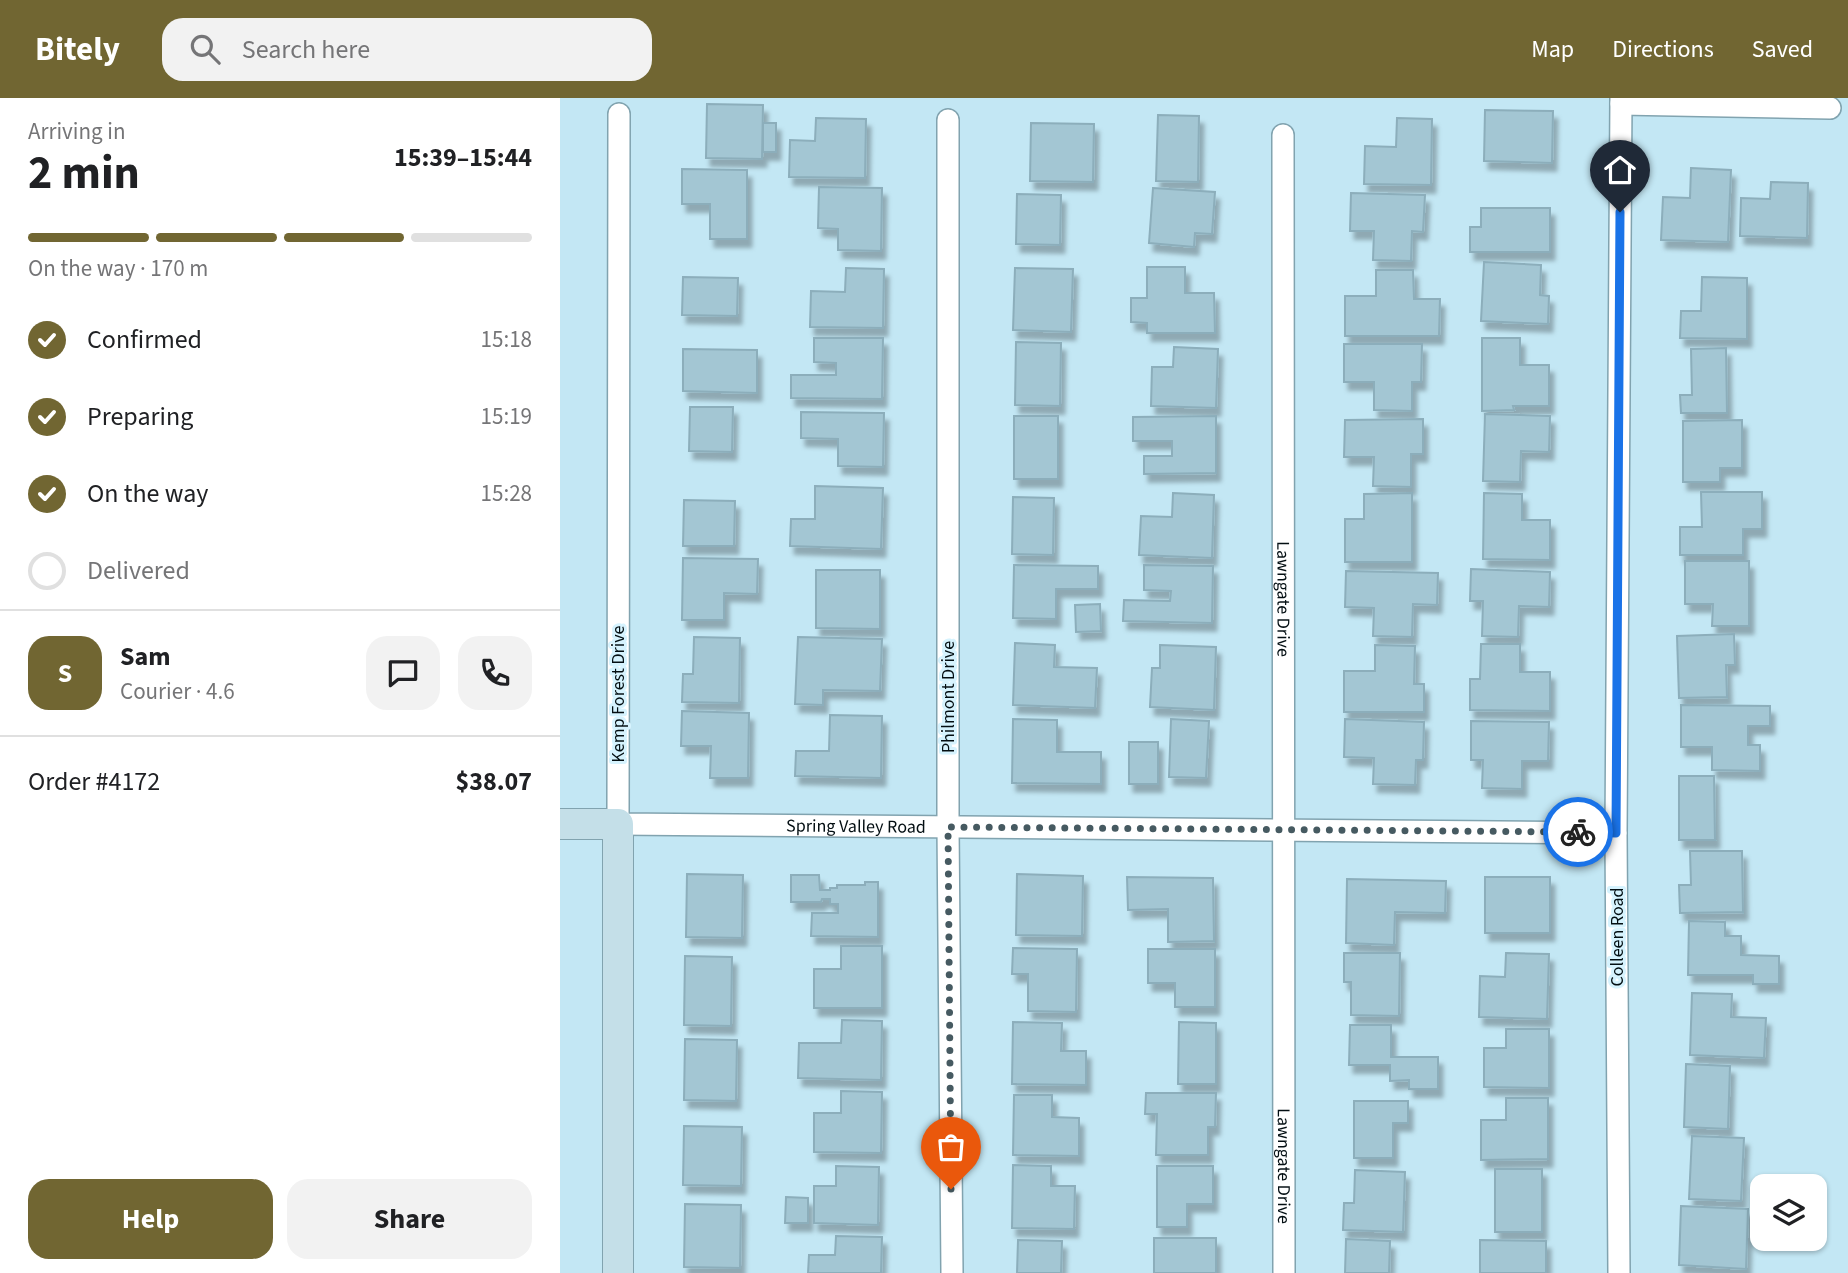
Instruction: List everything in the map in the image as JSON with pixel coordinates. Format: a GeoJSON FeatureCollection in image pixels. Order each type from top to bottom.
{"type":"FeatureCollection","features":[{"type":"Feature","properties":{"kind":"street"},"geometry":{"type":"LineString","coordinates":[[1621,101],[1830,108]]}},
{"type":"Feature","properties":{"kind":"street","name":"Colleen Road"},"geometry":{"type":"LineString","coordinates":[[1619,1273],[1616,833],[1621,101]]}},
{"type":"Feature","properties":{"kind":"street","name":"Kemp Forest Drive"},"geometry":{"type":"LineString","coordinates":[[618,1273],[619,114]]}},
{"type":"Feature","properties":{"kind":"street","name":"Philmont Drive"},"geometry":{"type":"LineString","coordinates":[[948,120],[948,827],[952,1273]]}},
{"type":"Feature","properties":{"kind":"street","name":"Lawngate Drive"},"geometry":{"type":"LineString","coordinates":[[1283,135],[1284,1273]]}},
{"type":"Feature","properties":{"kind":"street","name":"Spring Valley Road"},"geometry":{"type":"LineString","coordinates":[[560,824],[1616,833]]}},
{"type":"Feature","properties":{"kind":"building"},"geometry":{"type":"Polygon","coordinates":[[[707,104],[763,105],[762,159],[706,158],[707,104]]]}},
{"type":"Feature","properties":{"kind":"building"},"geometry":{"type":"Polygon","coordinates":[[[1485,110],[1553,111],[1552,163],[1484,161],[1485,110]]]}},
{"type":"Feature","properties":{"kind":"building"},"geometry":{"type":"Polygon","coordinates":[[[1158,115],[1199,116],[1198,182],[1156,181],[1158,115]]]}},
{"type":"Feature","properties":{"kind":"building"},"geometry":{"type":"Polygon","coordinates":[[[816,118],[866,119],[865,178],[789,177],[790,140],[815,141],[816,118]]]}},
{"type":"Feature","properties":{"kind":"building"},"geometry":{"type":"Polygon","coordinates":[[[1397,118],[1432,119],[1431,185],[1364,184],[1365,146],[1396,147],[1397,118]]]}},
{"type":"Feature","properties":{"kind":"building"},"geometry":{"type":"Polygon","coordinates":[[[763,123],[776,123],[776,152],[763,152],[763,123]]]}},
{"type":"Feature","properties":{"kind":"building"},"geometry":{"type":"Polygon","coordinates":[[[1031,123],[1094,124],[1093,182],[1030,181],[1031,123]]]}},
{"type":"Feature","properties":{"kind":"building"},"geometry":{"type":"Polygon","coordinates":[[[1691,168],[1731,170],[1728,242],[1661,240],[1663,197],[1690,198],[1691,168]]]}},
{"type":"Feature","properties":{"kind":"building"},"geometry":{"type":"Polygon","coordinates":[[[682,169],[747,170],[747,239],[710,239],[710,204],[682,204],[682,169]]]}},
{"type":"Feature","properties":{"kind":"building"},"geometry":{"type":"Polygon","coordinates":[[[1771,182],[1808,183],[1807,238],[1740,236],[1741,198],[1770,199],[1771,182]]]}},
{"type":"Feature","properties":{"kind":"building"},"geometry":{"type":"Polygon","coordinates":[[[819,187],[882,188],[881,251],[838,250],[838,229],[818,228],[819,187]]]}},
{"type":"Feature","properties":{"kind":"building"},"geometry":{"type":"Polygon","coordinates":[[[1153,188],[1215,192],[1212,234],[1195,233],[1194,247],[1149,243],[1153,188]]]}},
{"type":"Feature","properties":{"kind":"building"},"geometry":{"type":"Polygon","coordinates":[[[1351,193],[1425,195],[1423,232],[1412,231],[1411,261],[1373,260],[1374,231],[1350,231],[1351,193]]]}},
{"type":"Feature","properties":{"kind":"building"},"geometry":{"type":"Polygon","coordinates":[[[1017,194],[1061,195],[1060,245],[1016,244],[1017,194]]]}},
{"type":"Feature","properties":{"kind":"building"},"geometry":{"type":"Polygon","coordinates":[[[1481,208],[1550,208],[1550,252],[1470,252],[1470,227],[1481,227],[1481,208]]]}},
{"type":"Feature","properties":{"kind":"building"},"geometry":{"type":"Polygon","coordinates":[[[1484,262],[1541,265],[1540,295],[1549,296],[1548,324],[1481,321],[1484,262]]]}},
{"type":"Feature","properties":{"kind":"building"},"geometry":{"type":"Polygon","coordinates":[[[1147,267],[1185,267],[1185,293],[1214,293],[1215,333],[1147,333],[1147,323],[1131,322],[1131,298],[1147,298],[1147,267]]]}},
{"type":"Feature","properties":{"kind":"building"},"geometry":{"type":"Polygon","coordinates":[[[846,268],[884,269],[883,328],[810,327],[811,291],[845,292],[846,268]]]}},
{"type":"Feature","properties":{"kind":"building"},"geometry":{"type":"Polygon","coordinates":[[[1015,268],[1073,269],[1071,332],[1013,330],[1015,268]]]}},
{"type":"Feature","properties":{"kind":"building"},"geometry":{"type":"Polygon","coordinates":[[[1376,270],[1413,270],[1414,299],[1440,299],[1439,336],[1345,336],[1345,296],[1376,296],[1376,270]]]}},
{"type":"Feature","properties":{"kind":"building"},"geometry":{"type":"Polygon","coordinates":[[[683,277],[738,278],[737,316],[682,315],[683,277]]]}},
{"type":"Feature","properties":{"kind":"building"},"geometry":{"type":"Polygon","coordinates":[[[1702,277],[1747,278],[1747,339],[1680,338],[1681,311],[1701,311],[1702,277]]]}},
{"type":"Feature","properties":{"kind":"building"},"geometry":{"type":"Polygon","coordinates":[[[814,338],[883,338],[882,399],[791,398],[791,375],[836,375],[836,363],[814,362],[814,338]]]}},
{"type":"Feature","properties":{"kind":"building"},"geometry":{"type":"Polygon","coordinates":[[[1482,338],[1520,338],[1520,365],[1549,365],[1549,406],[1513,406],[1514,410],[1482,411],[1482,338]]]}},
{"type":"Feature","properties":{"kind":"building"},"geometry":{"type":"Polygon","coordinates":[[[1016,342],[1061,343],[1060,406],[1015,405],[1016,342]]]}},
{"type":"Feature","properties":{"kind":"building"},"geometry":{"type":"Polygon","coordinates":[[[1344,344],[1422,344],[1421,382],[1412,382],[1412,411],[1374,410],[1374,382],[1344,382],[1344,344]]]}},
{"type":"Feature","properties":{"kind":"building"},"geometry":{"type":"Polygon","coordinates":[[[1174,347],[1218,349],[1216,408],[1151,406],[1152,367],[1173,367],[1174,347]]]}},
{"type":"Feature","properties":{"kind":"building"},"geometry":{"type":"Polygon","coordinates":[[[1726,348],[1727,413],[1681,413],[1680,395],[1692,395],[1691,349],[1726,348]]]}},
{"type":"Feature","properties":{"kind":"building"},"geometry":{"type":"Polygon","coordinates":[[[683,349],[757,350],[757,393],[683,391],[683,349]]]}},
{"type":"Feature","properties":{"kind":"building"},"geometry":{"type":"Polygon","coordinates":[[[690,407],[733,407],[732,452],[689,451],[690,407]]]}},
{"type":"Feature","properties":{"kind":"building"},"geometry":{"type":"Polygon","coordinates":[[[801,412],[884,413],[883,467],[838,466],[838,439],[801,438],[801,412]]]}},
{"type":"Feature","properties":{"kind":"building"},"geometry":{"type":"Polygon","coordinates":[[[1485,414],[1550,416],[1549,452],[1521,451],[1520,482],[1483,481],[1485,414]]]}},
{"type":"Feature","properties":{"kind":"building"},"geometry":{"type":"Polygon","coordinates":[[[1014,416],[1058,416],[1058,479],[1014,479],[1014,416]]]}},
{"type":"Feature","properties":{"kind":"building"},"geometry":{"type":"Polygon","coordinates":[[[1216,416],[1216,473],[1144,474],[1144,456],[1172,456],[1172,441],[1133,441],[1133,417],[1216,416]]]}},
{"type":"Feature","properties":{"kind":"building"},"geometry":{"type":"Polygon","coordinates":[[[1423,419],[1423,454],[1411,454],[1411,487],[1373,486],[1374,457],[1344,457],[1345,420],[1423,419]]]}},
{"type":"Feature","properties":{"kind":"building"},"geometry":{"type":"Polygon","coordinates":[[[1742,420],[1742,468],[1720,468],[1720,482],[1683,482],[1683,421],[1742,420]]]}},
{"type":"Feature","properties":{"kind":"building"},"geometry":{"type":"Polygon","coordinates":[[[815,486],[883,488],[881,549],[790,546],[791,519],[815,519],[815,486]]]}},
{"type":"Feature","properties":{"kind":"building"},"geometry":{"type":"Polygon","coordinates":[[[1701,492],[1762,492],[1762,529],[1743,529],[1743,555],[1680,555],[1680,527],[1702,527],[1701,492]]]}},
{"type":"Feature","properties":{"kind":"building"},"geometry":{"type":"Polygon","coordinates":[[[1173,493],[1214,495],[1212,558],[1139,555],[1141,516],[1172,517],[1173,493]]]}},
{"type":"Feature","properties":{"kind":"building"},"geometry":{"type":"Polygon","coordinates":[[[1412,493],[1412,562],[1345,562],[1345,519],[1364,519],[1364,494],[1412,493]]]}},
{"type":"Feature","properties":{"kind":"building"},"geometry":{"type":"Polygon","coordinates":[[[1484,493],[1522,494],[1522,520],[1550,520],[1550,560],[1483,559],[1484,493]]]}},
{"type":"Feature","properties":{"kind":"building"},"geometry":{"type":"Polygon","coordinates":[[[1013,497],[1054,498],[1053,555],[1012,554],[1013,497]]]}},
{"type":"Feature","properties":{"kind":"building"},"geometry":{"type":"Polygon","coordinates":[[[684,500],[735,501],[734,546],[683,546],[684,500]]]}},
{"type":"Feature","properties":{"kind":"building"},"geometry":{"type":"Polygon","coordinates":[[[683,558],[758,559],[757,594],[724,593],[724,620],[682,620],[683,558]]]}},
{"type":"Feature","properties":{"kind":"building"},"geometry":{"type":"Polygon","coordinates":[[[1685,561],[1749,561],[1749,626],[1712,626],[1713,604],[1685,604],[1685,561]]]}},
{"type":"Feature","properties":{"kind":"building"},"geometry":{"type":"Polygon","coordinates":[[[1014,565],[1098,566],[1098,589],[1056,589],[1056,619],[1013,618],[1014,565]]]}},
{"type":"Feature","properties":{"kind":"building"},"geometry":{"type":"Polygon","coordinates":[[[1144,565],[1213,566],[1212,623],[1123,621],[1124,600],[1170,601],[1171,591],[1144,590],[1144,565]]]}},
{"type":"Feature","properties":{"kind":"building"},"geometry":{"type":"Polygon","coordinates":[[[1471,569],[1550,572],[1549,607],[1519,606],[1518,637],[1482,636],[1483,601],[1470,601],[1471,569]]]}},
{"type":"Feature","properties":{"kind":"building"},"geometry":{"type":"Polygon","coordinates":[[[816,570],[880,570],[880,629],[816,628],[816,570]]]}},
{"type":"Feature","properties":{"kind":"building"},"geometry":{"type":"Polygon","coordinates":[[[1346,571],[1438,573],[1437,605],[1413,604],[1412,637],[1373,636],[1374,608],[1345,607],[1346,571]]]}},
{"type":"Feature","properties":{"kind":"building"},"geometry":{"type":"Polygon","coordinates":[[[1100,604],[1101,631],[1076,632],[1075,605],[1100,604]]]}},
{"type":"Feature","properties":{"kind":"building"},"geometry":{"type":"Polygon","coordinates":[[[1734,634],[1735,665],[1726,665],[1727,697],[1679,698],[1677,636],[1734,634]]]}},
{"type":"Feature","properties":{"kind":"building"},"geometry":{"type":"Polygon","coordinates":[[[694,637],[740,638],[739,703],[682,702],[683,674],[693,674],[694,637]]]}},
{"type":"Feature","properties":{"kind":"building"},"geometry":{"type":"Polygon","coordinates":[[[798,637],[882,639],[880,691],[823,690],[823,705],[795,704],[798,637]]]}},
{"type":"Feature","properties":{"kind":"building"},"geometry":{"type":"Polygon","coordinates":[[[1015,643],[1055,645],[1054,667],[1097,668],[1095,708],[1013,705],[1015,643]]]}},
{"type":"Feature","properties":{"kind":"building"},"geometry":{"type":"Polygon","coordinates":[[[1481,644],[1520,644],[1520,672],[1550,672],[1550,711],[1470,710],[1470,679],[1480,679],[1481,644]]]}},
{"type":"Feature","properties":{"kind":"building"},"geometry":{"type":"Polygon","coordinates":[[[1160,645],[1216,647],[1214,710],[1150,707],[1152,668],[1160,668],[1160,645]]]}},
{"type":"Feature","properties":{"kind":"building"},"geometry":{"type":"Polygon","coordinates":[[[1375,645],[1415,646],[1414,684],[1424,684],[1424,712],[1344,712],[1344,671],[1375,671],[1375,645]]]}},
{"type":"Feature","properties":{"kind":"building"},"geometry":{"type":"Polygon","coordinates":[[[1681,705],[1770,706],[1770,726],[1748,726],[1748,745],[1760,745],[1760,771],[1712,770],[1712,747],[1681,747],[1681,705]]]}},
{"type":"Feature","properties":{"kind":"building"},"geometry":{"type":"Polygon","coordinates":[[[682,711],[749,713],[748,778],[710,778],[711,746],[681,746],[682,711]]]}},
{"type":"Feature","properties":{"kind":"building"},"geometry":{"type":"Polygon","coordinates":[[[830,715],[882,716],[881,778],[795,776],[796,751],[829,751],[830,715]]]}},
{"type":"Feature","properties":{"kind":"building"},"geometry":{"type":"Polygon","coordinates":[[[1013,719],[1057,720],[1057,752],[1101,752],[1101,784],[1012,783],[1013,719]]]}},
{"type":"Feature","properties":{"kind":"building"},"geometry":{"type":"Polygon","coordinates":[[[1171,719],[1209,721],[1206,778],[1169,777],[1171,719]]]}},
{"type":"Feature","properties":{"kind":"building"},"geometry":{"type":"Polygon","coordinates":[[[1345,719],[1424,722],[1423,760],[1416,760],[1415,785],[1373,784],[1374,758],[1344,757],[1345,719]]]}},
{"type":"Feature","properties":{"kind":"building"},"geometry":{"type":"Polygon","coordinates":[[[1471,721],[1549,722],[1548,761],[1522,761],[1522,789],[1482,788],[1483,760],[1471,760],[1471,721]]]}},
{"type":"Feature","properties":{"kind":"building"},"geometry":{"type":"Polygon","coordinates":[[[1129,742],[1158,742],[1158,784],[1129,784],[1129,742]]]}},
{"type":"Feature","properties":{"kind":"building"},"geometry":{"type":"Polygon","coordinates":[[[1679,776],[1714,776],[1715,840],[1679,840],[1679,776]]]}},
{"type":"Feature","properties":{"kind":"building"},"geometry":{"type":"Polygon","coordinates":[[[1690,851],[1742,851],[1743,912],[1680,913],[1679,885],[1691,885],[1690,851]]]}},
{"type":"Feature","properties":{"kind":"building"},"geometry":{"type":"Polygon","coordinates":[[[687,874],[743,875],[742,938],[686,937],[687,874]]]}},
{"type":"Feature","properties":{"kind":"building"},"geometry":{"type":"Polygon","coordinates":[[[1017,874],[1083,876],[1082,936],[1016,935],[1017,874]]]}},
{"type":"Feature","properties":{"kind":"building"},"geometry":{"type":"Polygon","coordinates":[[[791,875],[819,875],[820,890],[837,888],[837,885],[878,882],[878,937],[811,936],[812,913],[838,913],[838,904],[830,904],[830,899],[822,899],[821,902],[791,902],[791,875]]]}},
{"type":"Feature","properties":{"kind":"building"},"geometry":{"type":"Polygon","coordinates":[[[1127,877],[1213,878],[1214,941],[1168,942],[1168,909],[1128,910],[1127,877]]]}},
{"type":"Feature","properties":{"kind":"building"},"geometry":{"type":"Polygon","coordinates":[[[1485,877],[1550,877],[1550,933],[1485,933],[1485,877]]]}},
{"type":"Feature","properties":{"kind":"building"},"geometry":{"type":"Polygon","coordinates":[[[1347,879],[1446,881],[1445,913],[1395,912],[1394,945],[1346,943],[1347,879]]]}},
{"type":"Feature","properties":{"kind":"building"},"geometry":{"type":"Polygon","coordinates":[[[1689,921],[1725,922],[1725,936],[1741,936],[1741,955],[1779,956],[1779,984],[1753,984],[1753,975],[1688,975],[1689,921]]]}},
{"type":"Feature","properties":{"kind":"building"},"geometry":{"type":"Polygon","coordinates":[[[841,946],[882,946],[882,1008],[814,1008],[814,969],[841,969],[841,946]]]}},
{"type":"Feature","properties":{"kind":"building"},"geometry":{"type":"Polygon","coordinates":[[[1013,948],[1077,949],[1076,1012],[1028,1011],[1028,974],[1012,974],[1013,948]]]}},
{"type":"Feature","properties":{"kind":"building"},"geometry":{"type":"Polygon","coordinates":[[[1148,949],[1215,949],[1215,1007],[1175,1007],[1175,983],[1148,983],[1148,949]]]}},
{"type":"Feature","properties":{"kind":"building"},"geometry":{"type":"Polygon","coordinates":[[[1344,953],[1400,953],[1399,1016],[1351,1015],[1351,982],[1344,982],[1344,953]]]}},
{"type":"Feature","properties":{"kind":"building"},"geometry":{"type":"Polygon","coordinates":[[[1506,953],[1549,954],[1547,1019],[1479,1017],[1480,976],[1505,977],[1506,953]]]}},
{"type":"Feature","properties":{"kind":"building"},"geometry":{"type":"Polygon","coordinates":[[[685,956],[732,957],[731,1026],[684,1025],[685,956]]]}},
{"type":"Feature","properties":{"kind":"building"},"geometry":{"type":"Polygon","coordinates":[[[1692,993],[1732,994],[1731,1017],[1766,1018],[1764,1058],[1690,1055],[1692,993]]]}},
{"type":"Feature","properties":{"kind":"building"},"geometry":{"type":"Polygon","coordinates":[[[842,1020],[882,1021],[881,1080],[798,1078],[799,1043],[841,1043],[842,1020]]]}},
{"type":"Feature","properties":{"kind":"building"},"geometry":{"type":"Polygon","coordinates":[[[1013,1022],[1062,1023],[1061,1051],[1086,1051],[1086,1085],[1012,1084],[1013,1022]]]}},
{"type":"Feature","properties":{"kind":"building"},"geometry":{"type":"Polygon","coordinates":[[[1179,1022],[1216,1023],[1216,1084],[1178,1084],[1179,1022]]]}},
{"type":"Feature","properties":{"kind":"building"},"geometry":{"type":"Polygon","coordinates":[[[1350,1025],[1391,1025],[1391,1057],[1438,1057],[1438,1089],[1409,1089],[1409,1080],[1390,1081],[1390,1065],[1349,1065],[1350,1025]]]}},
{"type":"Feature","properties":{"kind":"building"},"geometry":{"type":"Polygon","coordinates":[[[1506,1029],[1549,1029],[1549,1088],[1484,1087],[1484,1048],[1506,1048],[1506,1029]]]}},
{"type":"Feature","properties":{"kind":"building"},"geometry":{"type":"Polygon","coordinates":[[[685,1039],[737,1040],[736,1101],[684,1100],[685,1039]]]}},
{"type":"Feature","properties":{"kind":"building"},"geometry":{"type":"Polygon","coordinates":[[[1686,1064],[1730,1066],[1728,1129],[1684,1127],[1686,1064]]]}},
{"type":"Feature","properties":{"kind":"building"},"geometry":{"type":"Polygon","coordinates":[[[841,1091],[882,1092],[881,1153],[814,1152],[814,1113],[841,1113],[841,1091]]]}},
{"type":"Feature","properties":{"kind":"building"},"geometry":{"type":"Polygon","coordinates":[[[1146,1093],[1216,1093],[1215,1127],[1208,1127],[1208,1155],[1156,1155],[1157,1114],[1145,1114],[1146,1093]]]}},
{"type":"Feature","properties":{"kind":"building"},"geometry":{"type":"Polygon","coordinates":[[[1014,1095],[1052,1095],[1052,1117],[1079,1118],[1079,1156],[1013,1155],[1014,1095]]]}},
{"type":"Feature","properties":{"kind":"building"},"geometry":{"type":"Polygon","coordinates":[[[1506,1098],[1548,1098],[1548,1159],[1481,1160],[1481,1120],[1506,1120],[1506,1098]]]}},
{"type":"Feature","properties":{"kind":"building"},"geometry":{"type":"Polygon","coordinates":[[[1354,1101],[1408,1101],[1408,1123],[1393,1123],[1393,1158],[1354,1158],[1354,1101]]]}},
{"type":"Feature","properties":{"kind":"building"},"geometry":{"type":"Polygon","coordinates":[[[684,1126],[742,1127],[741,1186],[683,1185],[684,1126]]]}},
{"type":"Feature","properties":{"kind":"building"},"geometry":{"type":"Polygon","coordinates":[[[1692,1136],[1744,1138],[1741,1201],[1689,1199],[1692,1136]]]}},
{"type":"Feature","properties":{"kind":"building"},"geometry":{"type":"Polygon","coordinates":[[[1013,1165],[1051,1166],[1051,1186],[1075,1186],[1074,1229],[1012,1228],[1013,1165]]]}},
{"type":"Feature","properties":{"kind":"building"},"geometry":{"type":"Polygon","coordinates":[[[836,1166],[879,1167],[878,1225],[814,1223],[814,1186],[836,1186],[836,1166]]]}},
{"type":"Feature","properties":{"kind":"building"},"geometry":{"type":"Polygon","coordinates":[[[1157,1166],[1213,1166],[1213,1204],[1187,1204],[1187,1227],[1157,1227],[1157,1166]]]}},
{"type":"Feature","properties":{"kind":"building"},"geometry":{"type":"Polygon","coordinates":[[[1495,1169],[1542,1169],[1542,1232],[1495,1232],[1495,1169]]]}},
{"type":"Feature","properties":{"kind":"building"},"geometry":{"type":"Polygon","coordinates":[[[1355,1170],[1405,1172],[1403,1232],[1343,1230],[1344,1203],[1354,1203],[1355,1170]]]}},
{"type":"Feature","properties":{"kind":"building"},"geometry":{"type":"Polygon","coordinates":[[[786,1197],[808,1198],[808,1223],[785,1223],[786,1197]]]}},
{"type":"Feature","properties":{"kind":"building"},"geometry":{"type":"Polygon","coordinates":[[[685,1204],[741,1205],[740,1268],[684,1267],[685,1204]]]}},
{"type":"Feature","properties":{"kind":"building"},"geometry":{"type":"Polygon","coordinates":[[[1681,1206],[1748,1209],[1746,1269],[1679,1265],[1681,1206]]]}},
{"type":"Feature","properties":{"kind":"building"},"geometry":{"type":"Polygon","coordinates":[[[836,1236],[882,1237],[881,1273],[808,1273],[809,1255],[835,1255],[836,1236]]]}},
{"type":"Feature","properties":{"kind":"building"},"geometry":{"type":"Polygon","coordinates":[[[1154,1238],[1216,1238],[1216,1273],[1154,1273],[1154,1238]]]}},
{"type":"Feature","properties":{"kind":"building"},"geometry":{"type":"Polygon","coordinates":[[[1346,1239],[1390,1241],[1389,1273],[1345,1273],[1346,1239]]]}},
{"type":"Feature","properties":{"kind":"building"},"geometry":{"type":"Polygon","coordinates":[[[1018,1240],[1062,1241],[1061,1273],[1017,1273],[1018,1240]]]}},
{"type":"Feature","properties":{"kind":"building"},"geometry":{"type":"Polygon","coordinates":[[[1480,1240],[1546,1241],[1546,1273],[1480,1273],[1480,1240]]]}},
{"type":"Feature","properties":{"kind":"way so far"},"geometry":{"type":"LineString","coordinates":[[951,1189],[948,827],[1578,832]]}},
{"type":"Feature","properties":{"kind":"route"},"geometry":{"type":"LineString","coordinates":[[1578,832],[1616,833],[1620,212]]}}]}
